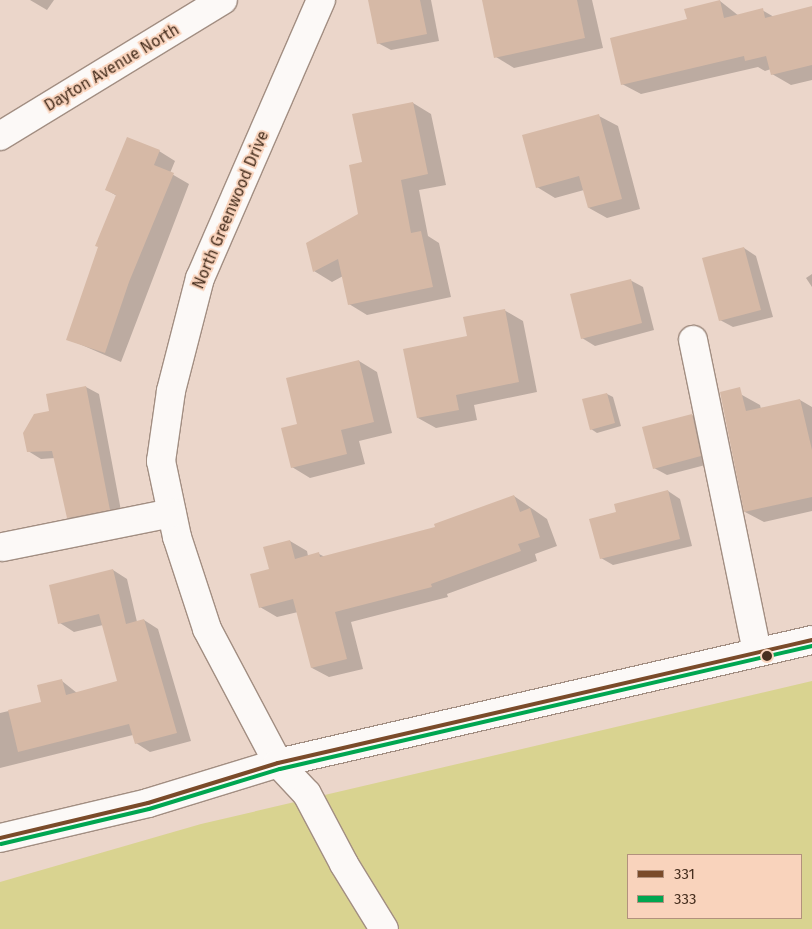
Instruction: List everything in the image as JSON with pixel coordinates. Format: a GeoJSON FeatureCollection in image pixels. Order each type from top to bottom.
{"type":"FeatureCollection","features":[{"type":"Feature","properties":{"kind":"street","name":"Dayton Avenue North"},"geometry":{"type":"LineString","coordinates":[[0,136],[224,0]]}},
{"type":"Feature","properties":{"kind":"street","name":"North Greenwood Drive"},"geometry":{"type":"LineString","coordinates":[[321,0],[200,278],[171,390],[161,461],[172,513],[207,629],[278,763],[307,794],[344,864],[384,929]]}},
{"type":"Feature","properties":{"kind":"street"},"geometry":{"type":"LineString","coordinates":[[693,340],[757,652]]}},
{"type":"Feature","properties":{"kind":"street"},"geometry":{"type":"LineString","coordinates":[[3,547],[172,513]]}},
{"type":"Feature","properties":{"kind":"street"},"geometry":{"type":"LineString","coordinates":[[0,838],[148,803],[278,763],[812,640]]}},
{"type":"Feature","properties":{"kind":"shaded area"},"geometry":{"type":"Polygon","coordinates":[[[812,681],[812,929],[0,929],[0,882],[201,824],[812,681]]]}},
{"type":"Feature","properties":{"kind":"building"},"geometry":{"type":"Polygon","coordinates":[[[368,0],[420,0],[427,34],[377,44],[368,0]]]}},
{"type":"Feature","properties":{"kind":"building"},"geometry":{"type":"Polygon","coordinates":[[[482,0],[577,0],[585,38],[494,58],[482,0]]]}},
{"type":"Feature","properties":{"kind":"building"},"geometry":{"type":"Polygon","coordinates":[[[720,0],[724,18],[763,8],[765,18],[812,6],[812,65],[771,75],[766,56],[745,61],[744,56],[621,85],[610,38],[687,19],[684,9],[720,0]]]}},
{"type":"Feature","properties":{"kind":"building"},"geometry":{"type":"Polygon","coordinates":[[[413,102],[428,174],[401,180],[411,233],[421,231],[433,287],[348,305],[338,259],[313,272],[306,243],[358,214],[349,165],[362,162],[352,114],[413,102]]]}},
{"type":"Feature","properties":{"kind":"building"},"geometry":{"type":"Polygon","coordinates":[[[599,114],[622,199],[588,208],[579,176],[536,188],[522,135],[599,114]]]}},
{"type":"Feature","properties":{"kind":"building"},"geometry":{"type":"Polygon","coordinates":[[[127,137],[160,150],[154,165],[174,173],[129,282],[105,353],[66,340],[98,247],[95,246],[116,195],[105,190],[127,137]]]}},
{"type":"Feature","properties":{"kind":"building"},"geometry":{"type":"Polygon","coordinates":[[[744,247],[761,310],[719,321],[702,258],[744,247]]]}},
{"type":"Feature","properties":{"kind":"building"},"geometry":{"type":"Polygon","coordinates":[[[631,279],[642,323],[581,339],[570,294],[631,279]]]}},
{"type":"Feature","properties":{"kind":"building"},"geometry":{"type":"Polygon","coordinates":[[[505,309],[519,382],[456,395],[459,410],[417,418],[403,349],[467,336],[463,317],[505,309]]]}},
{"type":"Feature","properties":{"kind":"building"},"geometry":{"type":"Polygon","coordinates":[[[359,360],[374,422],[341,430],[347,454],[291,468],[281,428],[297,424],[286,378],[359,360]]]}},
{"type":"Feature","properties":{"kind":"building"},"geometry":{"type":"Polygon","coordinates":[[[86,386],[110,510],[67,518],[52,451],[27,452],[23,433],[34,414],[49,411],[46,394],[86,386]]]}},
{"type":"Feature","properties":{"kind":"building"},"geometry":{"type":"Polygon","coordinates":[[[740,387],[746,411],[800,399],[812,450],[812,497],[744,512],[720,392],[740,387]]]}},
{"type":"Feature","properties":{"kind":"building"},"geometry":{"type":"Polygon","coordinates":[[[607,393],[615,423],[590,430],[582,399],[607,393]]]}},
{"type":"Feature","properties":{"kind":"building"},"geometry":{"type":"Polygon","coordinates":[[[692,414],[701,456],[653,469],[642,427],[692,414]]]}},
{"type":"Feature","properties":{"kind":"building"},"geometry":{"type":"Polygon","coordinates":[[[668,490],[680,539],[600,559],[589,519],[616,512],[614,504],[668,490]]]}},
{"type":"Feature","properties":{"kind":"building"},"geometry":{"type":"Polygon","coordinates":[[[514,495],[520,512],[530,508],[540,537],[518,544],[521,551],[431,584],[432,587],[335,612],[347,659],[311,668],[293,599],[259,608],[250,574],[269,569],[263,547],[290,540],[295,559],[319,552],[320,557],[435,527],[434,524],[514,495]]]}},
{"type":"Feature","properties":{"kind":"building"},"geometry":{"type":"Polygon","coordinates":[[[113,569],[126,624],[144,619],[177,733],[135,744],[129,724],[18,752],[8,710],[41,702],[37,685],[62,679],[66,695],[117,681],[99,614],[58,624],[49,585],[113,569]]]}},
{"type":"Feature","properties":{"kind":"transit line","name":"331"},"geometry":{"type":"LineString","coordinates":[[0,838],[148,803],[278,763],[812,640]]}},
{"type":"Feature","properties":{"kind":"transit line","name":"333"},"geometry":{"type":"LineString","coordinates":[[1,844],[149,809],[280,769],[812,646]]}}]}
